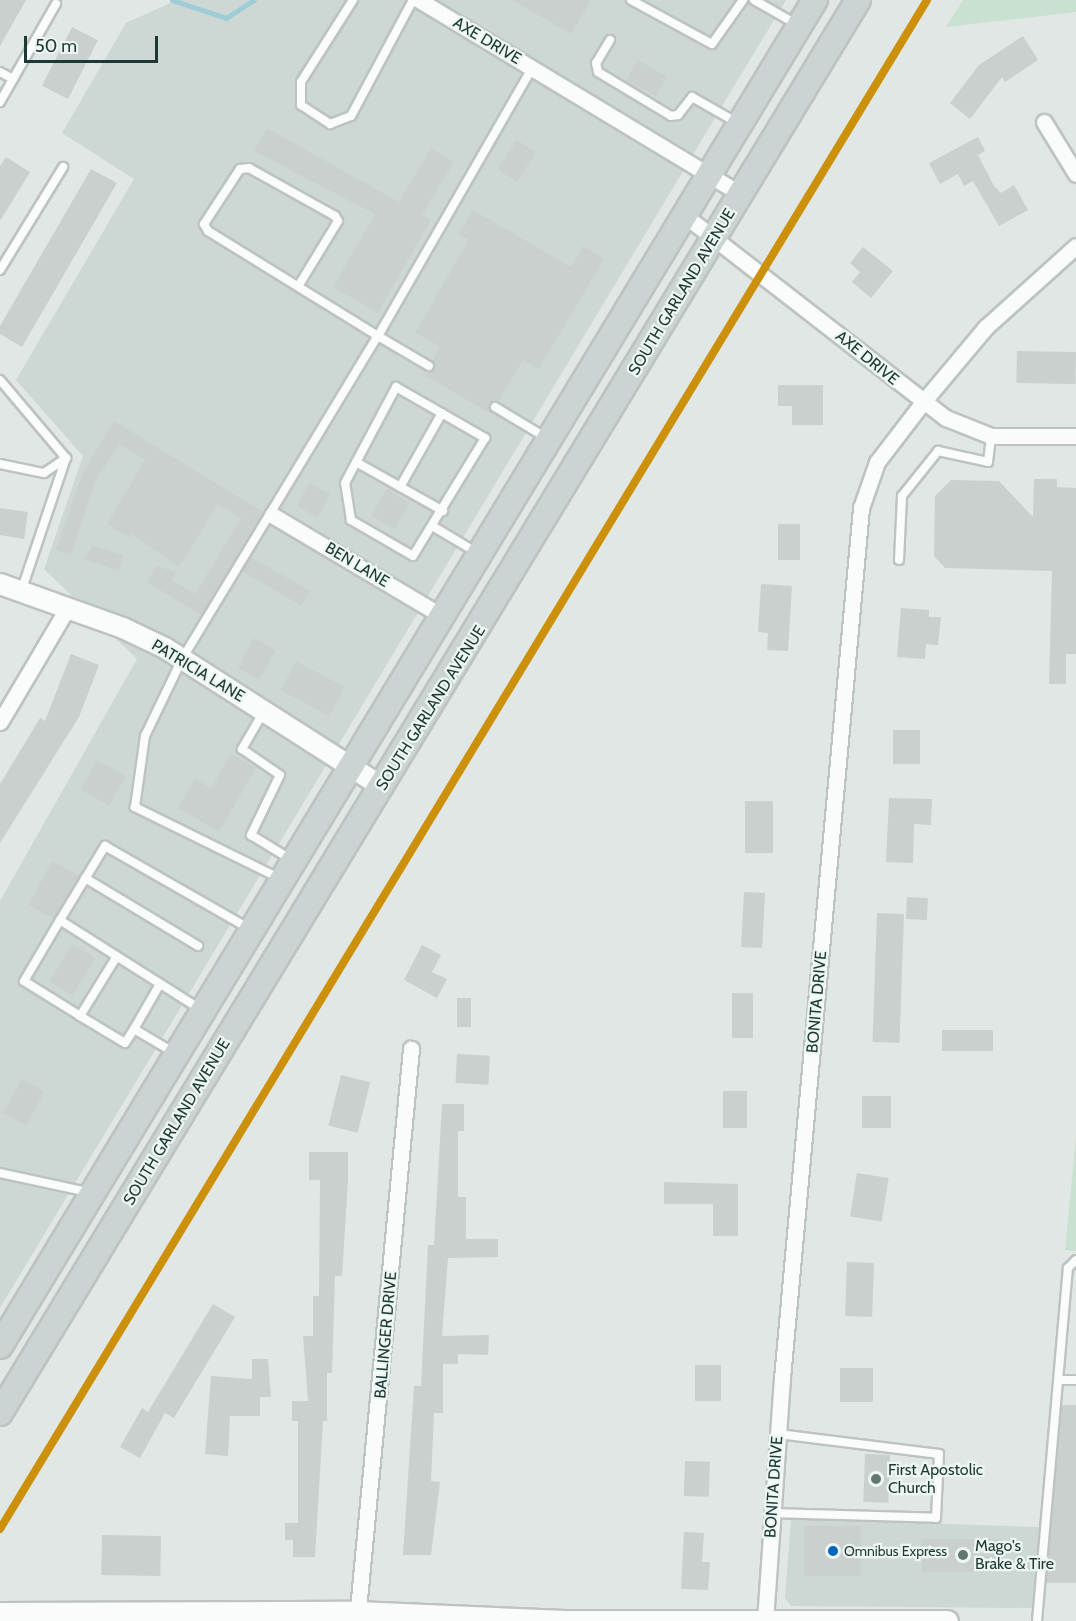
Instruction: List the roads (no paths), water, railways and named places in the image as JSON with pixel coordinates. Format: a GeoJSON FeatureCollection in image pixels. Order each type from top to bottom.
{"type":"FeatureCollection","features":[{"type":"Feature","properties":{"kind":"main road"},"geometry":{"type":"LineString","coordinates":[[0,1346],[815,0]]}},
{"type":"Feature","properties":{"kind":"main road","name":"SOUTH GARLAND AVENUE"},"geometry":{"type":"LineString","coordinates":[[0,1413],[858,0]]}},
{"type":"Feature","properties":{"kind":"main road"},"geometry":{"type":"LineString","coordinates":[[12,1616],[357,1616],[565,1621],[947,1621]]}},
{"type":"Feature","properties":{"kind":"street","name":"AXE DRIVE"},"geometry":{"type":"LineString","coordinates":[[419,0],[741,194]]}},
{"type":"Feature","properties":{"kind":"street"},"geometry":{"type":"LineString","coordinates":[[1044,122],[1076,174]]}},
{"type":"Feature","properties":{"kind":"street","name":"AXE DRIVE"},"geometry":{"type":"LineString","coordinates":[[684,214],[923,402],[967,429],[991,435],[1076,436]]}},
{"type":"Feature","properties":{"kind":"street","name":"BONITA DRIVE"},"geometry":{"type":"LineString","coordinates":[[765,1620],[778,1434],[861,508],[877,462],[923,402],[986,327],[1076,246]]}},
{"type":"Feature","properties":{"kind":"street","name":"BEN LANE"},"geometry":{"type":"LineString","coordinates":[[272,515],[442,616]]}},
{"type":"Feature","properties":{"kind":"street","name":"PATRICIA LANE"},"geometry":{"type":"LineString","coordinates":[[0,584],[22,589],[123,628],[182,659],[382,787]]}},
{"type":"Feature","properties":{"kind":"street"},"geometry":{"type":"LineString","coordinates":[[0,722],[68,607]]}},
{"type":"Feature","properties":{"kind":"street","name":"BALLINGER DRIVE"},"geometry":{"type":"LineString","coordinates":[[357,1616],[411,1049]]}},
{"type":"Feature","properties":{"kind":"lane"},"geometry":{"type":"LineString","coordinates":[[353,0],[302,82],[302,105],[330,124],[351,116],[413,0]]}},
{"type":"Feature","properties":{"kind":"lane"},"geometry":{"type":"LineString","coordinates":[[631,0],[712,44],[743,0]]}},
{"type":"Feature","properties":{"kind":"lane"},"geometry":{"type":"LineString","coordinates":[[754,0],[800,26]]}},
{"type":"Feature","properties":{"kind":"lane"},"geometry":{"type":"LineString","coordinates":[[0,102],[56,4]]}},
{"type":"Feature","properties":{"kind":"lane"},"geometry":{"type":"LineString","coordinates":[[610,40],[596,63],[598,72],[671,116],[678,115],[692,97],[740,124]]}},
{"type":"Feature","properties":{"kind":"lane"},"geometry":{"type":"LineString","coordinates":[[288,870],[135,807],[145,736],[182,659],[272,515],[294,470],[378,336],[532,68]]}},
{"type":"Feature","properties":{"kind":"lane"},"geometry":{"type":"LineString","coordinates":[[0,72],[13,79]]}},
{"type":"Feature","properties":{"kind":"lane"},"geometry":{"type":"LineString","coordinates":[[0,270],[63,166]]}},
{"type":"Feature","properties":{"kind":"lane"},"geometry":{"type":"LineString","coordinates":[[299,285],[338,221],[336,216],[249,168],[240,169],[204,224],[208,231],[429,366]]}},
{"type":"Feature","properties":{"kind":"lane"},"geometry":{"type":"LineString","coordinates":[[0,380],[66,458]]}},
{"type":"Feature","properties":{"kind":"lane"},"geometry":{"type":"LineString","coordinates":[[396,387],[442,413],[485,438],[434,527],[413,556],[351,520],[345,483],[396,387]]}},
{"type":"Feature","properties":{"kind":"lane"},"geometry":{"type":"LineString","coordinates":[[495,407],[549,440]]}},
{"type":"Feature","properties":{"kind":"lane"},"geometry":{"type":"LineString","coordinates":[[400,487],[442,413]]}},
{"type":"Feature","properties":{"kind":"lane"},"geometry":{"type":"LineString","coordinates":[[899,560],[902,496],[938,451],[988,462],[991,435]]}},
{"type":"Feature","properties":{"kind":"lane"},"geometry":{"type":"LineString","coordinates":[[0,464],[44,472],[66,458]]}},
{"type":"Feature","properties":{"kind":"lane"},"geometry":{"type":"LineString","coordinates":[[22,589],[66,458]]}},
{"type":"Feature","properties":{"kind":"lane"},"geometry":{"type":"LineString","coordinates":[[357,462],[443,511]]}},
{"type":"Feature","properties":{"kind":"lane"},"geometry":{"type":"LineString","coordinates":[[434,527],[480,554]]}},
{"type":"Feature","properties":{"kind":"lane"},"geometry":{"type":"LineString","coordinates":[[264,712],[242,749],[280,775],[251,836],[288,870]]}},
{"type":"Feature","properties":{"kind":"lane"},"geometry":{"type":"LineString","coordinates":[[160,984],[124,1043],[24,981],[105,846],[252,929]]}},
{"type":"Feature","properties":{"kind":"lane"},"geometry":{"type":"LineString","coordinates":[[85,878],[198,946]]}},
{"type":"Feature","properties":{"kind":"lane"},"geometry":{"type":"LineString","coordinates":[[60,920],[203,1011]]}},
{"type":"Feature","properties":{"kind":"lane"},"geometry":{"type":"LineString","coordinates":[[80,1016],[117,956]]}},
{"type":"Feature","properties":{"kind":"lane"},"geometry":{"type":"LineString","coordinates":[[134,1029],[177,1054]]}},
{"type":"Feature","properties":{"kind":"lane"},"geometry":{"type":"LineString","coordinates":[[0,1173],[93,1193]]}},
{"type":"Feature","properties":{"kind":"lane"},"geometry":{"type":"LineString","coordinates":[[1037,1621],[1060,1380],[1068,1268],[1076,1260]]}},
{"type":"Feature","properties":{"kind":"lane"},"geometry":{"type":"LineString","coordinates":[[1060,1380],[1076,1380]]}},
{"type":"Feature","properties":{"kind":"lane"},"geometry":{"type":"LineString","coordinates":[[772,1513],[936,1518],[939,1454],[778,1434]]}},
{"type":"Feature","properties":{"kind":"waterway"},"geometry":{"type":"LineString","coordinates":[[172,0],[226,18],[254,0]]}},
{"type":"Feature","properties":{"kind":"place","name":"First Apostolic Church"},"geometry":{"type":"Point","coordinates":[876,1479]}},
{"type":"Feature","properties":{"kind":"place","name":"Omnibus Express"},"geometry":{"type":"Point","coordinates":[833,1551]}},
{"type":"Feature","properties":{"kind":"place","name":"Mago's Brake & Tire"},"geometry":{"type":"Point","coordinates":[963,1555]}}]}
